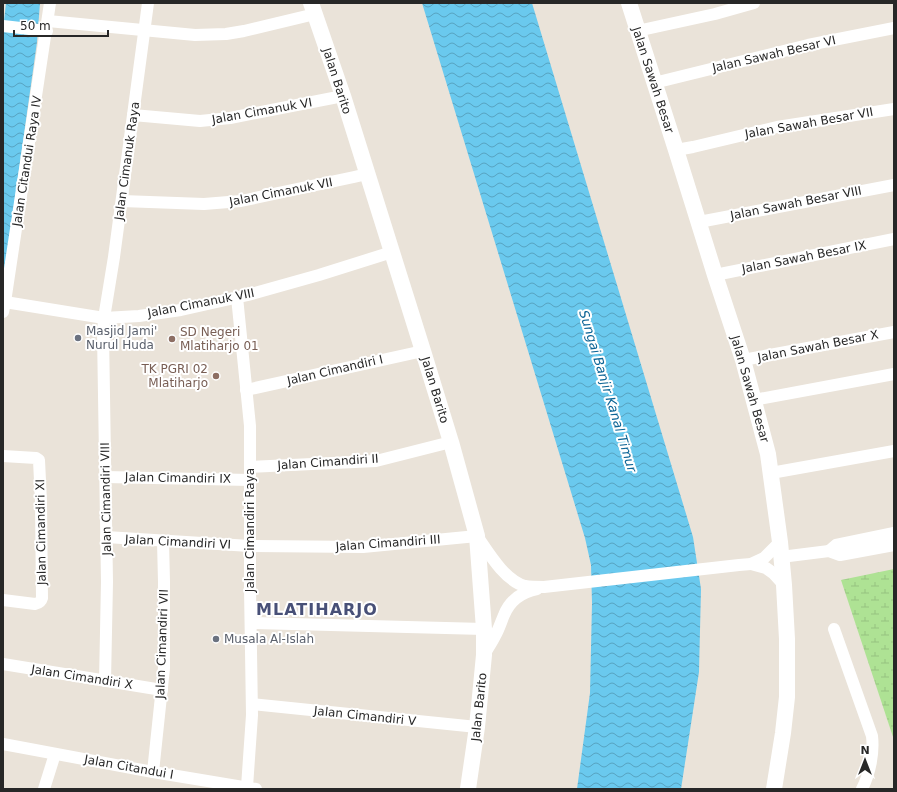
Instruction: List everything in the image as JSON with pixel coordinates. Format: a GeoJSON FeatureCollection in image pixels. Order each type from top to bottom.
{"type":"FeatureCollection","features":[{"type":"Feature","properties":{"kind":"street","name":"Jalan Citandui Raya IV"},"geometry":{"type":"LineString","coordinates":[[4,307],[45,28],[50,3]]}},
{"type":"Feature","properties":{"kind":"street","name":"Jalan Cimanuk Raya"},"geometry":{"type":"LineString","coordinates":[[104,318],[122,201],[148,3]]}},
{"type":"Feature","properties":{"kind":"street","name":"Jalan Sawah Besar"},"geometry":{"type":"LineString","coordinates":[[629,3],[699,222],[714,275],[743,360],[768,454],[781,549],[787,639],[787,697],[774,789]]}},
{"type":"Feature","properties":{"kind":"street"},"geometry":{"type":"LineString","coordinates":[[637,31],[715,14],[754,3]]}},
{"type":"Feature","properties":{"kind":"street"},"geometry":{"type":"LineString","coordinates":[[3,26],[144,30],[194,35],[226,34],[244,32],[313,9]]}},
{"type":"Feature","properties":{"kind":"street","name":"Jalan Barito"},"geometry":{"type":"LineString","coordinates":[[313,9],[343,96],[423,351],[451,442],[477,536],[484,629],[484,655],[477,727],[468,789]]}},
{"type":"Feature","properties":{"kind":"street","name":"Jalan Sawah Besar VI"},"geometry":{"type":"LineString","coordinates":[[654,83],[808,45],[894,28]]}},
{"type":"Feature","properties":{"kind":"street","name":"Jalan Cimanuk VI"},"geometry":{"type":"LineString","coordinates":[[133,115],[200,121],[230,118],[343,96]]}},
{"type":"Feature","properties":{"kind":"street","name":"Jalan Sawah Besar VII"},"geometry":{"type":"LineString","coordinates":[[676,150],[777,126],[894,109]]}},
{"type":"Feature","properties":{"kind":"street","name":"Jalan Cimanuk VII"},"geometry":{"type":"LineString","coordinates":[[122,201],[204,204],[241,201],[367,174]]}},
{"type":"Feature","properties":{"kind":"street","name":"Jalan Sawah Besar VIII"},"geometry":{"type":"LineString","coordinates":[[699,222],[894,185]]}},
{"type":"Feature","properties":{"kind":"street","name":"Jalan Sawah Besar IX"},"geometry":{"type":"LineString","coordinates":[[714,275],[894,239]]}},
{"type":"Feature","properties":{"kind":"street","name":"Jalan Cimanuk VIII"},"geometry":{"type":"LineString","coordinates":[[4,307],[104,318],[139,316],[181,310],[237,297],[319,275],[392,252]]}},
{"type":"Feature","properties":{"kind":"street","name":"Jalan Cimandiri Raya"},"geometry":{"type":"LineString","coordinates":[[237,297],[250,426],[250,624],[252,704],[251,788]]}},
{"type":"Feature","properties":{"kind":"street","name":"Jalan Cimandiri VIII"},"geometry":{"type":"LineString","coordinates":[[104,318],[107,582],[105,681]]}},
{"type":"Feature","properties":{"kind":"street","name":"Jalan Sawah Besar X"},"geometry":{"type":"LineString","coordinates":[[743,360],[894,332]]}},
{"type":"Feature","properties":{"kind":"street","name":"Jalan Cimandiri I"},"geometry":{"type":"LineString","coordinates":[[246,390],[423,351]]}},
{"type":"Feature","properties":{"kind":"street"},"geometry":{"type":"LineString","coordinates":[[754,400],[894,374]]}},
{"type":"Feature","properties":{"kind":"street","name":"Jalan Cimandiri II"},"geometry":{"type":"LineString","coordinates":[[250,467],[376,461],[451,442]]}},
{"type":"Feature","properties":{"kind":"street"},"geometry":{"type":"LineString","coordinates":[[771,473],[894,451]]}},
{"type":"Feature","properties":{"kind":"street","name":"Jalan Cimandiri XI"},"geometry":{"type":"LineString","coordinates":[[3,456],[36,458],[39,460],[42,598],[41,601],[35,604],[3,600]]}},
{"type":"Feature","properties":{"kind":"street","name":"Jalan Cimandiri IX"},"geometry":{"type":"LineString","coordinates":[[105,477],[250,480]]}},
{"type":"Feature","properties":{"kind":"street"},"geometry":{"type":"LineString","coordinates":[[828,552],[836,545],[894,533]]}},
{"type":"Feature","properties":{"kind":"street"},"geometry":{"type":"LineString","coordinates":[[477,536],[509,578],[524,586],[544,587]]}},
{"type":"Feature","properties":{"kind":"street","name":"Jalan Cimandiri III"},"geometry":{"type":"LineString","coordinates":[[250,546],[363,547],[477,536]]}},
{"type":"Feature","properties":{"kind":"street","name":"Jalan Cimandiri VI"},"geometry":{"type":"LineString","coordinates":[[106,537],[250,546]]}},
{"type":"Feature","properties":{"kind":"street","name":"Jalan Cimandiri VII"},"geometry":{"type":"LineString","coordinates":[[154,772],[164,668],[163,541]]}},
{"type":"Feature","properties":{"kind":"street"},"geometry":{"type":"LineString","coordinates":[[484,655],[495,636],[509,605],[516,598],[528,591],[568,584],[745,564],[764,558],[781,549],[828,552],[840,555],[894,545]]}},
{"type":"Feature","properties":{"kind":"street"},"geometry":{"type":"LineString","coordinates":[[745,564],[766,568],[784,585]]}},
{"type":"Feature","properties":{"kind":"street"},"geometry":{"type":"LineString","coordinates":[[250,624],[484,629]]}},
{"type":"Feature","properties":{"kind":"street"},"geometry":{"type":"LineString","coordinates":[[834,629],[872,736],[874,747],[867,780],[862,789]]}},
{"type":"Feature","properties":{"kind":"street","name":"Jalan Cimandiri X"},"geometry":{"type":"LineString","coordinates":[[3,664],[162,690]]}},
{"type":"Feature","properties":{"kind":"street","name":"Jalan Cimandiri V"},"geometry":{"type":"LineString","coordinates":[[252,704],[477,727]]}},
{"type":"Feature","properties":{"kind":"street","name":"Jalan Citandui I"},"geometry":{"type":"LineString","coordinates":[[3,744],[251,788]]}},
{"type":"Feature","properties":{"kind":"street"},"geometry":{"type":"LineString","coordinates":[[44,789],[55,754]]}},
{"type":"Feature","properties":{"kind":"green space"},"geometry":{"type":"Polygon","coordinates":[[[894,569],[894,740],[841,580],[894,569]]]}},
{"type":"Feature","properties":{"kind":"water"},"geometry":{"type":"Polygon","coordinates":[[[6,3],[40,3],[37,42],[3,283],[3,30],[6,3]]]}},
{"type":"Feature","properties":{"kind":"water","name":"Sungai Banjir Kanal Timur"},"geometry":{"type":"Polygon","coordinates":[[[422,3],[532,3],[693,537],[701,589],[699,672],[681,789],[577,789],[590,693],[592,603],[591,565],[585,538],[422,3]]]}},
{"type":"Feature","properties":{"kind":"place","name":"Masjid Jami' Nurul Huda"},"geometry":{"type":"Point","coordinates":[78,338]}},
{"type":"Feature","properties":{"kind":"place","name":"SD Negeri Mlatiharjo 01"},"geometry":{"type":"Point","coordinates":[172,339]}},
{"type":"Feature","properties":{"kind":"place","name":"TK PGRI 02 Mlatiharjo"},"geometry":{"type":"Point","coordinates":[216,376]}},
{"type":"Feature","properties":{"kind":"place","name":"Musala Al-Islah"},"geometry":{"type":"Point","coordinates":[216,639]}},
{"type":"Feature","properties":{"kind":"district","name":"MLATIHARJO"},"geometry":{"type":"Point","coordinates":[317,609]}}]}
